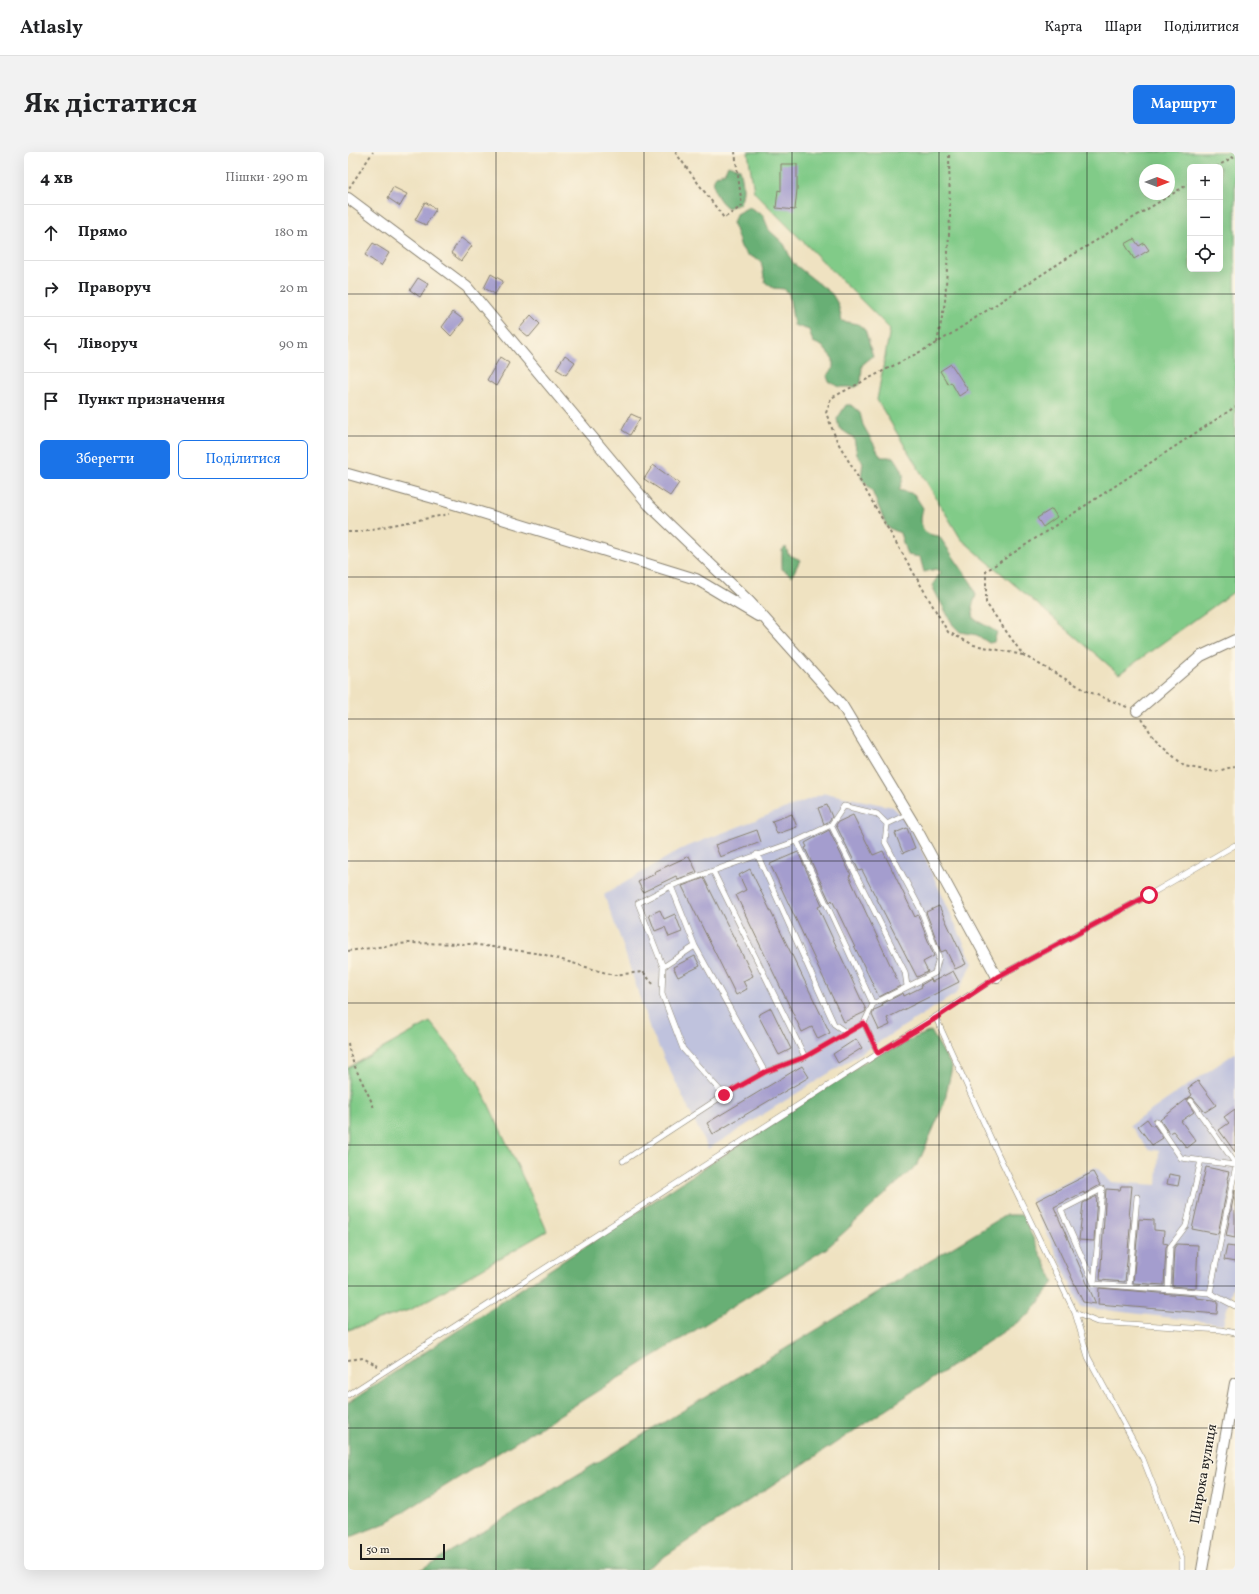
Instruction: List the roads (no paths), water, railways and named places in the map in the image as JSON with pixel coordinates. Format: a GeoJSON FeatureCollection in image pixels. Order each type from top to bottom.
{"type":"FeatureCollection","features":[{"type":"Feature","properties":{"kind":"street"},"geometry":{"type":"LineString","coordinates":[[348,198],[468,287],[649,505],[749,601],[842,705],[908,814],[997,977]]}},
{"type":"Feature","properties":{"kind":"street"},"geometry":{"type":"LineString","coordinates":[[348,474],[444,501],[696,579],[767,621]]}},
{"type":"Feature","properties":{"kind":"street"},"geometry":{"type":"LineString","coordinates":[[1137,711],[1201,656],[1235,640]]}},
{"type":"Feature","properties":{"kind":"street","name":"Широка вулиця"},"geometry":{"type":"LineString","coordinates":[[1202,1570],[1235,1383]]}},
{"type":"Feature","properties":{"kind":"lane"},"geometry":{"type":"LineString","coordinates":[[724,1095],[683,1049],[662,994],[663,967],[638,903],[671,886],[757,854],[797,841],[832,825],[844,806],[877,814],[887,824]]}},
{"type":"Feature","properties":{"kind":"lane"},"geometry":{"type":"LineString","coordinates":[[887,824],[908,814]]}},
{"type":"Feature","properties":{"kind":"lane"},"geometry":{"type":"LineString","coordinates":[[624,1161],[724,1095],[765,1072],[805,1057],[864,1023],[873,1004],[935,973],[940,957],[920,908],[885,842],[887,824]]}},
{"type":"Feature","properties":{"kind":"lane"},"geometry":{"type":"LineString","coordinates":[[832,825],[906,972],[907,986]]}},
{"type":"Feature","properties":{"kind":"lane"},"geometry":{"type":"LineString","coordinates":[[797,841],[873,1004]]}},
{"type":"Feature","properties":{"kind":"lane"},"geometry":{"type":"LineString","coordinates":[[348,1396],[878,1053],[936,1018],[997,977],[1149,895],[1235,845]]}},
{"type":"Feature","properties":{"kind":"lane"},"geometry":{"type":"LineString","coordinates":[[757,854],[834,1024],[847,1033]]}},
{"type":"Feature","properties":{"kind":"lane"},"geometry":{"type":"LineString","coordinates":[[713,871],[805,1057]]}},
{"type":"Feature","properties":{"kind":"lane"},"geometry":{"type":"LineString","coordinates":[[671,886],[695,946],[765,1072]]}},
{"type":"Feature","properties":{"kind":"lane"},"geometry":{"type":"LineString","coordinates":[[663,967],[695,946]]}},
{"type":"Feature","properties":{"kind":"lane"},"geometry":{"type":"LineString","coordinates":[[936,1018],[998,1154],[1075,1313],[1088,1357],[1142,1459],[1182,1559],[1182,1570]]}},
{"type":"Feature","properties":{"kind":"lane"},"geometry":{"type":"LineString","coordinates":[[864,1023],[878,1053]]}},
{"type":"Feature","properties":{"kind":"lane"},"geometry":{"type":"LineString","coordinates":[[1191,1101],[1235,1164]]}},
{"type":"Feature","properties":{"kind":"lane"},"geometry":{"type":"LineString","coordinates":[[1156,1121],[1181,1158],[1235,1164]]}},
{"type":"Feature","properties":{"kind":"lane"},"geometry":{"type":"LineString","coordinates":[[1168,1289],[1170,1247],[1186,1226],[1201,1160]]}},
{"type":"Feature","properties":{"kind":"lane"},"geometry":{"type":"LineString","coordinates":[[1210,1293],[1235,1170]]}},
{"type":"Feature","properties":{"kind":"lane"},"geometry":{"type":"LineString","coordinates":[[1102,1189],[1094,1276],[1094,1284],[1061,1210],[1102,1189]]}},
{"type":"Feature","properties":{"kind":"lane"},"geometry":{"type":"LineString","coordinates":[[1129,1286],[1137,1197]]}},
{"type":"Feature","properties":{"kind":"lane"},"geometry":{"type":"LineString","coordinates":[[1094,1284],[1210,1293],[1235,1306]]}},
{"type":"Feature","properties":{"kind":"lane"},"geometry":{"type":"LineString","coordinates":[[1075,1313],[1097,1322],[1220,1330],[1235,1334]]}}]}
